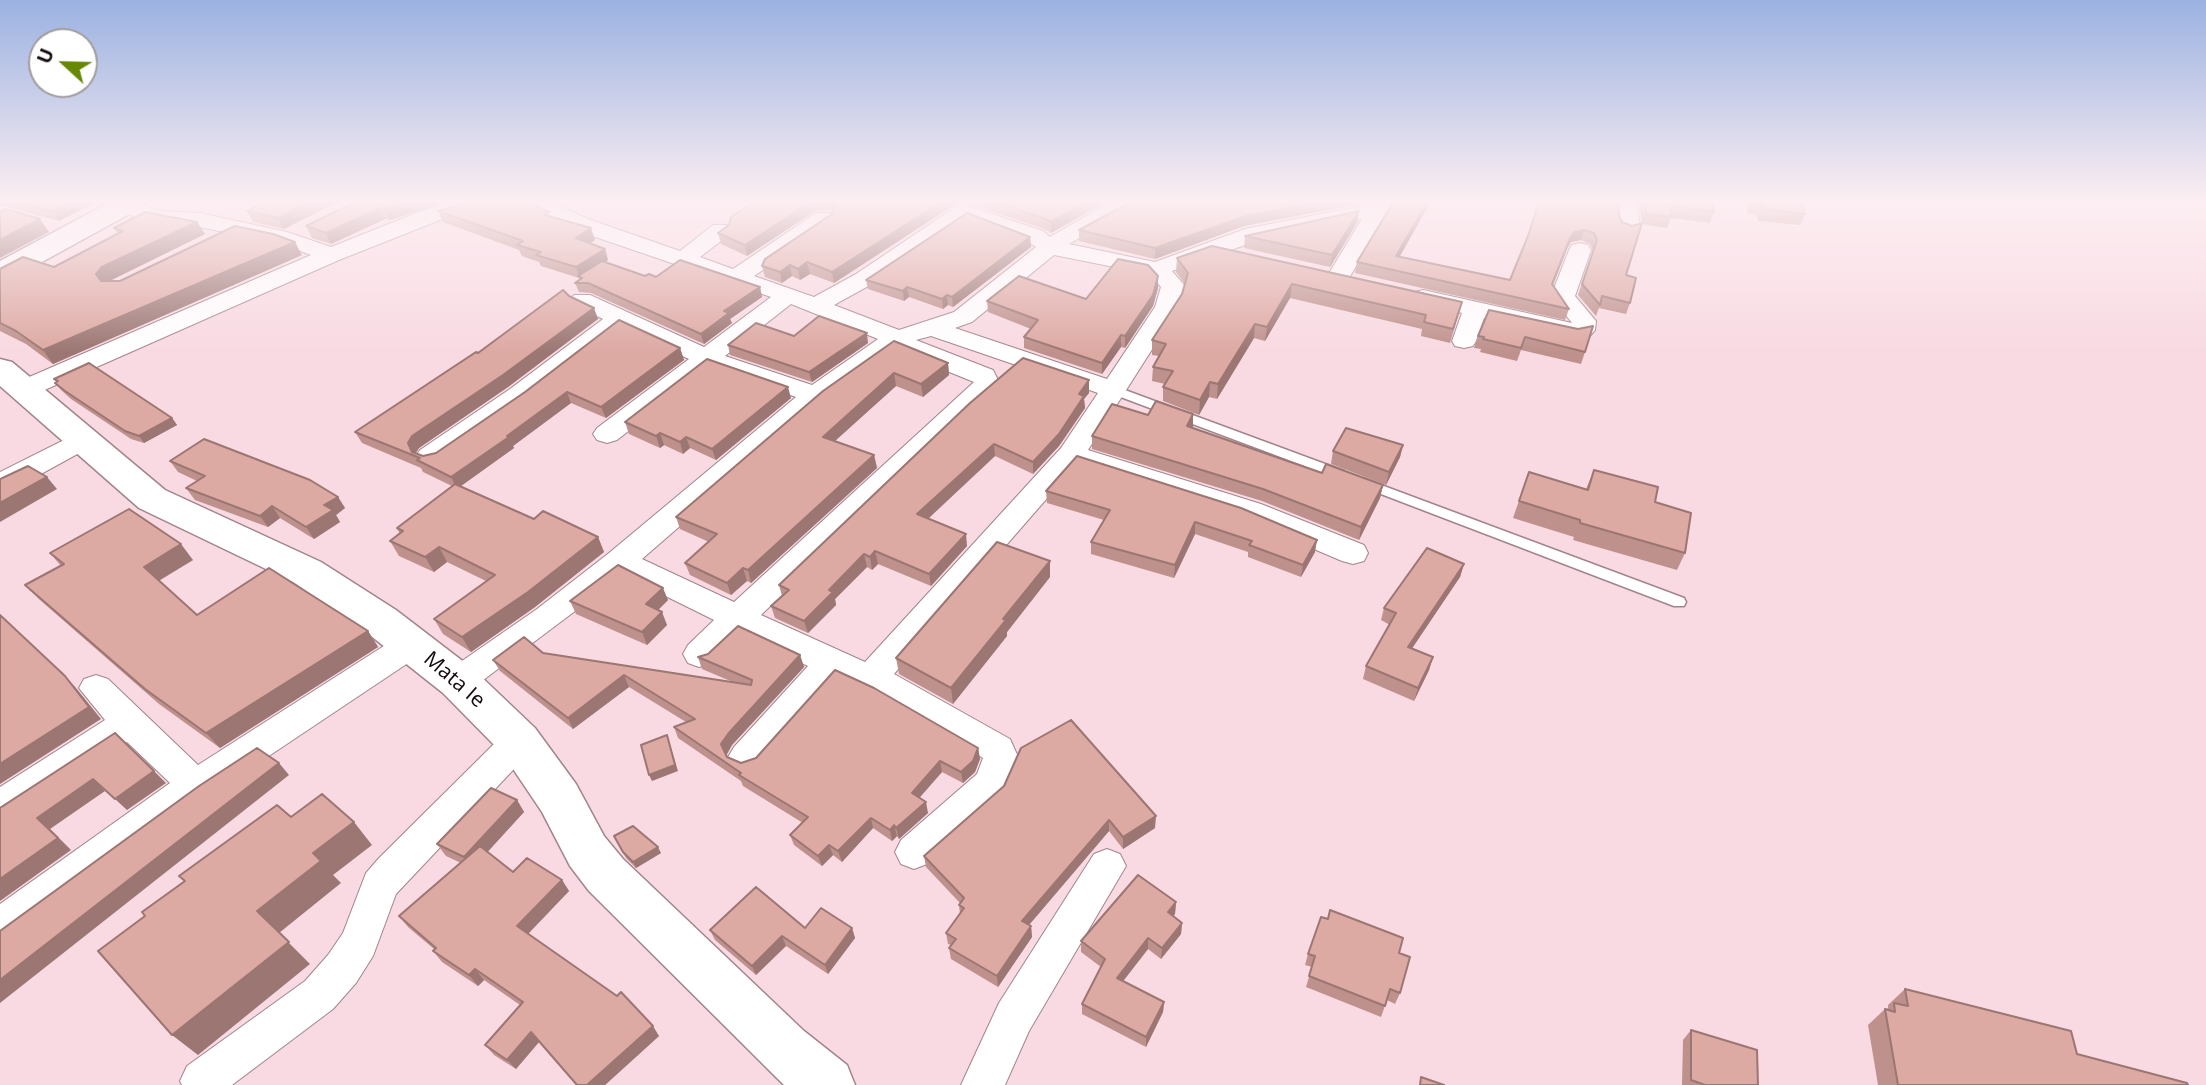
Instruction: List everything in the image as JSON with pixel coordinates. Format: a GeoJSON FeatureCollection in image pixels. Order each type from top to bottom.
{"type":"FeatureCollection","features":[{"type":"Feature","properties":{"kind":"street"},"geometry":{"type":"LineString","coordinates":[[0,273],[39,252]]}},
{"type":"Feature","properties":{"kind":"street"},"geometry":{"type":"LineString","coordinates":[[322,252],[331,255]]}},
{"type":"Feature","properties":{"kind":"street"},"geometry":{"type":"LineString","coordinates":[[11,380],[157,333],[340,252]]}},
{"type":"Feature","properties":{"kind":"street"},"geometry":{"type":"LineString","coordinates":[[686,252],[788,295],[825,300],[908,335],[1108,399]]}},
{"type":"Feature","properties":{"kind":"street"},"geometry":{"type":"LineString","coordinates":[[738,276],[771,252]]}},
{"type":"Feature","properties":{"kind":"street"},"geometry":{"type":"LineString","coordinates":[[825,300],[864,279],[905,252]]}},
{"type":"Feature","properties":{"kind":"street"},"geometry":{"type":"LineString","coordinates":[[458,681],[548,617],[620,561],[815,395],[908,335],[963,317],[1044,252]]}},
{"type":"Feature","properties":{"kind":"street"},"geometry":{"type":"LineString","coordinates":[[1073,252],[1157,269],[1206,252]]}},
{"type":"Feature","properties":{"kind":"street"},"geometry":{"type":"LineString","coordinates":[[1219,252],[1249,258]]}},
{"type":"Feature","properties":{"kind":"street"},"geometry":{"type":"LineString","coordinates":[[1338,278],[1354,252]]}},
{"type":"Feature","properties":{"kind":"street"},"geometry":{"type":"LineString","coordinates":[[1400,292],[1580,332],[1584,321],[1563,296],[1579,252]]}},
{"type":"Feature","properties":{"kind":"street"},"geometry":{"type":"LineString","coordinates":[[871,677],[1071,454],[1108,399],[1176,309],[1173,286],[1157,269]]}},
{"type":"Feature","properties":{"kind":"street"},"geometry":{"type":"LineString","coordinates":[[1312,272],[1363,284]]}},
{"type":"Feature","properties":{"kind":"street"},"geometry":{"type":"LineString","coordinates":[[607,434],[788,295]]}},
{"type":"Feature","properties":{"kind":"street"},"geometry":{"type":"LineString","coordinates":[[582,300],[707,358],[815,395]]}},
{"type":"Feature","properties":{"kind":"street"},"geometry":{"type":"LineString","coordinates":[[1464,341],[1476,308]]}},
{"type":"Feature","properties":{"kind":"street"},"geometry":{"type":"LineString","coordinates":[[430,456],[519,395],[619,318]]}},
{"type":"Feature","properties":{"kind":"street"},"geometry":{"type":"LineString","coordinates":[[699,654],[987,384],[985,376],[908,335]]}},
{"type":"Feature","properties":{"kind":"street","name":"Mata Ie"},"geometry":{"type":"LineString","coordinates":[[11,380],[152,499],[307,572],[412,644],[458,681],[519,741],[559,798],[587,851],[606,875],[785,1050],[827,1085]]}},
{"type":"Feature","properties":{"kind":"street"},"geometry":{"type":"LineString","coordinates":[[0,484],[82,440]]}},
{"type":"Feature","properties":{"kind":"street"},"geometry":{"type":"LineString","coordinates":[[1071,454],[1220,500],[1353,553]]}},
{"type":"Feature","properties":{"kind":"street"},"geometry":{"type":"LineString","coordinates":[[620,561],[831,663],[871,677],[982,738],[998,750],[1003,761],[990,785],[914,852]]}},
{"type":"Feature","properties":{"kind":"street"},"geometry":{"type":"LineString","coordinates":[[0,927],[196,785],[412,644]]}},
{"type":"Feature","properties":{"kind":"street"},"geometry":{"type":"LineString","coordinates":[[746,757],[831,663]]}},
{"type":"Feature","properties":{"kind":"street"},"geometry":{"type":"LineString","coordinates":[[96,688],[128,723],[196,785]]}},
{"type":"Feature","properties":{"kind":"street"},"geometry":{"type":"LineString","coordinates":[[0,806],[128,723]]}},
{"type":"Feature","properties":{"kind":"street"},"geometry":{"type":"LineString","coordinates":[[202,1081],[319,995],[342,969],[359,943],[380,885],[519,741]]}},
{"type":"Feature","properties":{"kind":"street"},"geometry":{"type":"LineString","coordinates":[[983,1085],[1014,1017],[1107,866]]}},
{"type":"Feature","properties":{"kind":"lane"},"geometry":{"type":"LineString","coordinates":[[1108,399],[1679,601]]}},
{"type":"Feature","properties":{"kind":"building"},"geometry":{"type":"Polygon","coordinates":[[[83,252],[134,252],[102,267],[96,274],[101,281],[120,281],[181,252],[273,252],[43,350],[0,323],[0,269],[23,257],[54,267],[83,252]]]}},
{"type":"Feature","properties":{"kind":"building"},"geometry":{"type":"Polygon","coordinates":[[[541,252],[601,252],[576,267],[536,255],[541,252]]]}},
{"type":"Feature","properties":{"kind":"building"},"geometry":{"type":"Polygon","coordinates":[[[776,252],[864,252],[832,272],[807,262],[798,269],[790,265],[780,272],[762,266],[765,259],[776,252]]]}},
{"type":"Feature","properties":{"kind":"building"},"geometry":{"type":"Polygon","coordinates":[[[909,252],[1011,252],[952,297],[947,295],[942,299],[907,287],[903,291],[866,280],[909,252]]]}},
{"type":"Feature","properties":{"kind":"building"},"geometry":{"type":"Polygon","coordinates":[[[1196,252],[1237,252],[1462,302],[1453,329],[1424,322],[1426,315],[1292,284],[1267,327],[1255,324],[1218,384],[1210,382],[1200,400],[1163,387],[1173,371],[1153,367],[1166,344],[1152,340],[1182,294],[1188,273],[1177,258],[1196,252]]]}},
{"type":"Feature","properties":{"kind":"building"},"geometry":{"type":"Polygon","coordinates":[[[1363,252],[1399,252],[1396,256],[1510,280],[1522,252],[1565,252],[1552,284],[1569,309],[1357,262],[1363,252]]]}},
{"type":"Feature","properties":{"kind":"building"},"geometry":{"type":"Polygon","coordinates":[[[1593,252],[1633,252],[1626,275],[1636,278],[1630,303],[1602,296],[1600,305],[1582,284],[1593,252]]]}},
{"type":"Feature","properties":{"kind":"building"},"geometry":{"type":"Polygon","coordinates":[[[1118,259],[1148,265],[1158,276],[1153,295],[1125,336],[1121,335],[1102,363],[1024,337],[1038,320],[987,301],[1019,276],[1086,299],[1118,259]]]}},
{"type":"Feature","properties":{"kind":"building"},"geometry":{"type":"Polygon","coordinates":[[[680,260],[760,287],[724,311],[729,313],[701,334],[588,283],[575,283],[582,278],[578,276],[602,261],[645,276],[649,274],[656,277],[680,260]]]}},
{"type":"Feature","properties":{"kind":"building"},"geometry":{"type":"Polygon","coordinates":[[[563,290],[569,296],[594,308],[503,375],[412,436],[408,443],[412,452],[423,456],[436,453],[525,392],[619,320],[680,348],[601,407],[567,392],[451,477],[417,460],[420,458],[355,432],[478,353],[563,290]]]}},
{"type":"Feature","properties":{"kind":"building"},"geometry":{"type":"Polygon","coordinates":[[[1489,310],[1578,329],[1593,326],[1585,352],[1525,337],[1521,348],[1478,336],[1489,310]]]}},
{"type":"Feature","properties":{"kind":"building"},"geometry":{"type":"Polygon","coordinates":[[[819,316],[867,333],[809,372],[728,345],[756,323],[794,336],[819,316]]]}},
{"type":"Feature","properties":{"kind":"building"},"geometry":{"type":"Polygon","coordinates":[[[894,341],[948,363],[921,384],[894,373],[823,437],[874,455],[748,570],[743,568],[727,583],[685,563],[717,534],[676,517],[823,391],[894,341]]]}},
{"type":"Feature","properties":{"kind":"building"},"geometry":{"type":"Polygon","coordinates":[[[1023,358],[1089,380],[1079,394],[1084,396],[1059,434],[1033,462],[994,444],[917,514],[966,534],[929,574],[875,551],[870,557],[864,554],[829,590],[833,592],[804,621],[771,606],[789,590],[779,585],[970,403],[1023,358]]]}},
{"type":"Feature","properties":{"kind":"building"},"geometry":{"type":"Polygon","coordinates":[[[707,359],[788,387],[712,449],[686,437],[680,442],[660,433],[656,436],[625,422],[707,359]]]}},
{"type":"Feature","properties":{"kind":"building"},"geometry":{"type":"Polygon","coordinates":[[[89,363],[172,418],[139,436],[125,431],[55,383],[58,381],[54,379],[89,363]]]}},
{"type":"Feature","properties":{"kind":"building"},"geometry":{"type":"Polygon","coordinates":[[[1156,401],[1193,414],[1187,426],[1322,473],[1326,464],[1383,485],[1361,527],[1263,489],[1092,436],[1112,404],[1148,415],[1156,401]]]}},
{"type":"Feature","properties":{"kind":"building"},"geometry":{"type":"Polygon","coordinates":[[[1346,428],[1403,445],[1389,472],[1333,451],[1346,428]]]}},
{"type":"Feature","properties":{"kind":"building"},"geometry":{"type":"Polygon","coordinates":[[[204,439],[310,480],[338,497],[324,505],[333,510],[306,527],[272,506],[260,516],[186,488],[205,476],[170,461],[204,439]]]}},
{"type":"Feature","properties":{"kind":"building"},"geometry":{"type":"Polygon","coordinates":[[[1077,456],[1241,508],[1317,540],[1303,565],[1249,545],[1252,541],[1195,522],[1175,565],[1091,542],[1110,510],[1046,491],[1077,456]]]}},
{"type":"Feature","properties":{"kind":"building"},"geometry":{"type":"Polygon","coordinates":[[[28,466],[47,477],[0,503],[0,479],[28,466]]]}},
{"type":"Feature","properties":{"kind":"building"},"geometry":{"type":"Polygon","coordinates":[[[1594,470],[1658,487],[1655,502],[1691,513],[1685,553],[1580,523],[1580,520],[1519,501],[1529,472],[1588,490],[1594,470]]]}},
{"type":"Feature","properties":{"kind":"building"},"geometry":{"type":"Polygon","coordinates":[[[455,484],[534,519],[543,511],[598,537],[528,592],[462,637],[434,619],[495,575],[439,547],[425,557],[390,541],[403,531],[397,528],[455,484]]]}},
{"type":"Feature","properties":{"kind":"building"},"geometry":{"type":"Polygon","coordinates":[[[129,509],[181,544],[144,567],[197,615],[269,568],[368,631],[206,733],[145,689],[25,585],[64,564],[50,553],[129,509]]]}},
{"type":"Feature","properties":{"kind":"building"},"geometry":{"type":"Polygon","coordinates":[[[997,542],[1050,561],[951,688],[896,658],[997,542]]]}},
{"type":"Feature","properties":{"kind":"building"},"geometry":{"type":"Polygon","coordinates":[[[1427,548],[1464,564],[1408,647],[1433,657],[1418,688],[1366,666],[1396,613],[1384,608],[1427,548]]]}},
{"type":"Feature","properties":{"kind":"building"},"geometry":{"type":"Polygon","coordinates":[[[618,565],[663,588],[646,604],[662,612],[642,632],[570,601],[618,565]]]}},
{"type":"Feature","properties":{"kind":"building"},"geometry":{"type":"Polygon","coordinates":[[[0,615],[65,676],[89,707],[0,764],[0,615]]]}},
{"type":"Feature","properties":{"kind":"building"},"geometry":{"type":"Polygon","coordinates":[[[738,626],[800,655],[728,734],[721,744],[727,757],[741,763],[756,758],[835,670],[874,688],[978,748],[973,761],[961,772],[940,761],[912,793],[926,802],[896,828],[894,825],[890,830],[871,818],[838,851],[829,845],[818,856],[790,835],[808,817],[739,775],[741,773],[674,727],[695,719],[624,675],[568,718],[493,660],[524,637],[543,653],[751,685],[752,680],[698,657],[708,654],[738,626]]]}},
{"type":"Feature","properties":{"kind":"building"},"geometry":{"type":"Polygon","coordinates":[[[1071,720],[1156,816],[1123,837],[1109,820],[1022,921],[1031,926],[997,976],[949,948],[956,939],[946,933],[964,908],[959,905],[964,898],[924,856],[1004,786],[1021,748],[1071,720]]]}},
{"type":"Feature","properties":{"kind":"building"},"geometry":{"type":"Polygon","coordinates":[[[115,733],[154,771],[115,799],[93,779],[37,818],[58,838],[0,879],[0,808],[115,733]]]}},
{"type":"Feature","properties":{"kind":"building"},"geometry":{"type":"Polygon","coordinates":[[[667,735],[675,765],[649,775],[641,745],[667,735]]]}},
{"type":"Feature","properties":{"kind":"building"},"geometry":{"type":"Polygon","coordinates":[[[257,748],[279,763],[0,980],[0,931],[199,786],[257,748]]]}},
{"type":"Feature","properties":{"kind":"building"},"geometry":{"type":"Polygon","coordinates":[[[491,788],[517,800],[464,857],[437,844],[491,788]]]}},
{"type":"Feature","properties":{"kind":"building"},"geometry":{"type":"Polygon","coordinates":[[[322,794],[354,822],[313,853],[321,861],[257,911],[289,942],[172,1035],[98,951],[145,916],[142,912],[185,881],[179,876],[277,805],[291,817],[322,794]]]}},
{"type":"Feature","properties":{"kind":"building"},"geometry":{"type":"Polygon","coordinates":[[[633,826],[658,847],[633,862],[623,852],[614,836],[633,826]]]}},
{"type":"Feature","properties":{"kind":"building"},"geometry":{"type":"Polygon","coordinates":[[[480,846],[513,872],[527,858],[562,880],[517,926],[617,996],[621,992],[653,1026],[587,1085],[577,1085],[531,1032],[507,1060],[485,1045],[523,1002],[475,969],[469,975],[433,951],[436,948],[399,916],[480,846]]]}},
{"type":"Feature","properties":{"kind":"building"},"geometry":{"type":"Polygon","coordinates":[[[1138,875],[1176,902],[1168,912],[1182,923],[1162,948],[1148,938],[1117,978],[1164,1002],[1146,1037],[1082,1004],[1105,959],[1081,941],[1138,875]]]}},
{"type":"Feature","properties":{"kind":"building"},"geometry":{"type":"Polygon","coordinates":[[[756,887],[805,928],[821,908],[852,928],[825,965],[782,936],[752,966],[710,930],[756,887]]]}},
{"type":"Feature","properties":{"kind":"building"},"geometry":{"type":"Polygon","coordinates":[[[1330,910],[1403,938],[1399,953],[1410,957],[1400,993],[1390,989],[1385,1006],[1309,976],[1315,956],[1308,954],[1321,917],[1328,919],[1330,910]]]}},
{"type":"Feature","properties":{"kind":"building"},"geometry":{"type":"Polygon","coordinates":[[[1905,989],[2071,1031],[2077,1054],[2188,1085],[1898,1085],[1885,1009],[1895,1012],[1894,1003],[1908,1006],[1905,989]]]}},
{"type":"Feature","properties":{"kind":"building"},"geometry":{"type":"Polygon","coordinates":[[[1691,1030],[1757,1050],[1758,1085],[1705,1085],[1691,1080],[1691,1030]]]}},
{"type":"Feature","properties":{"kind":"building"},"geometry":{"type":"Polygon","coordinates":[[[1421,1077],[1444,1085],[1420,1085],[1421,1077]]]}}]}
